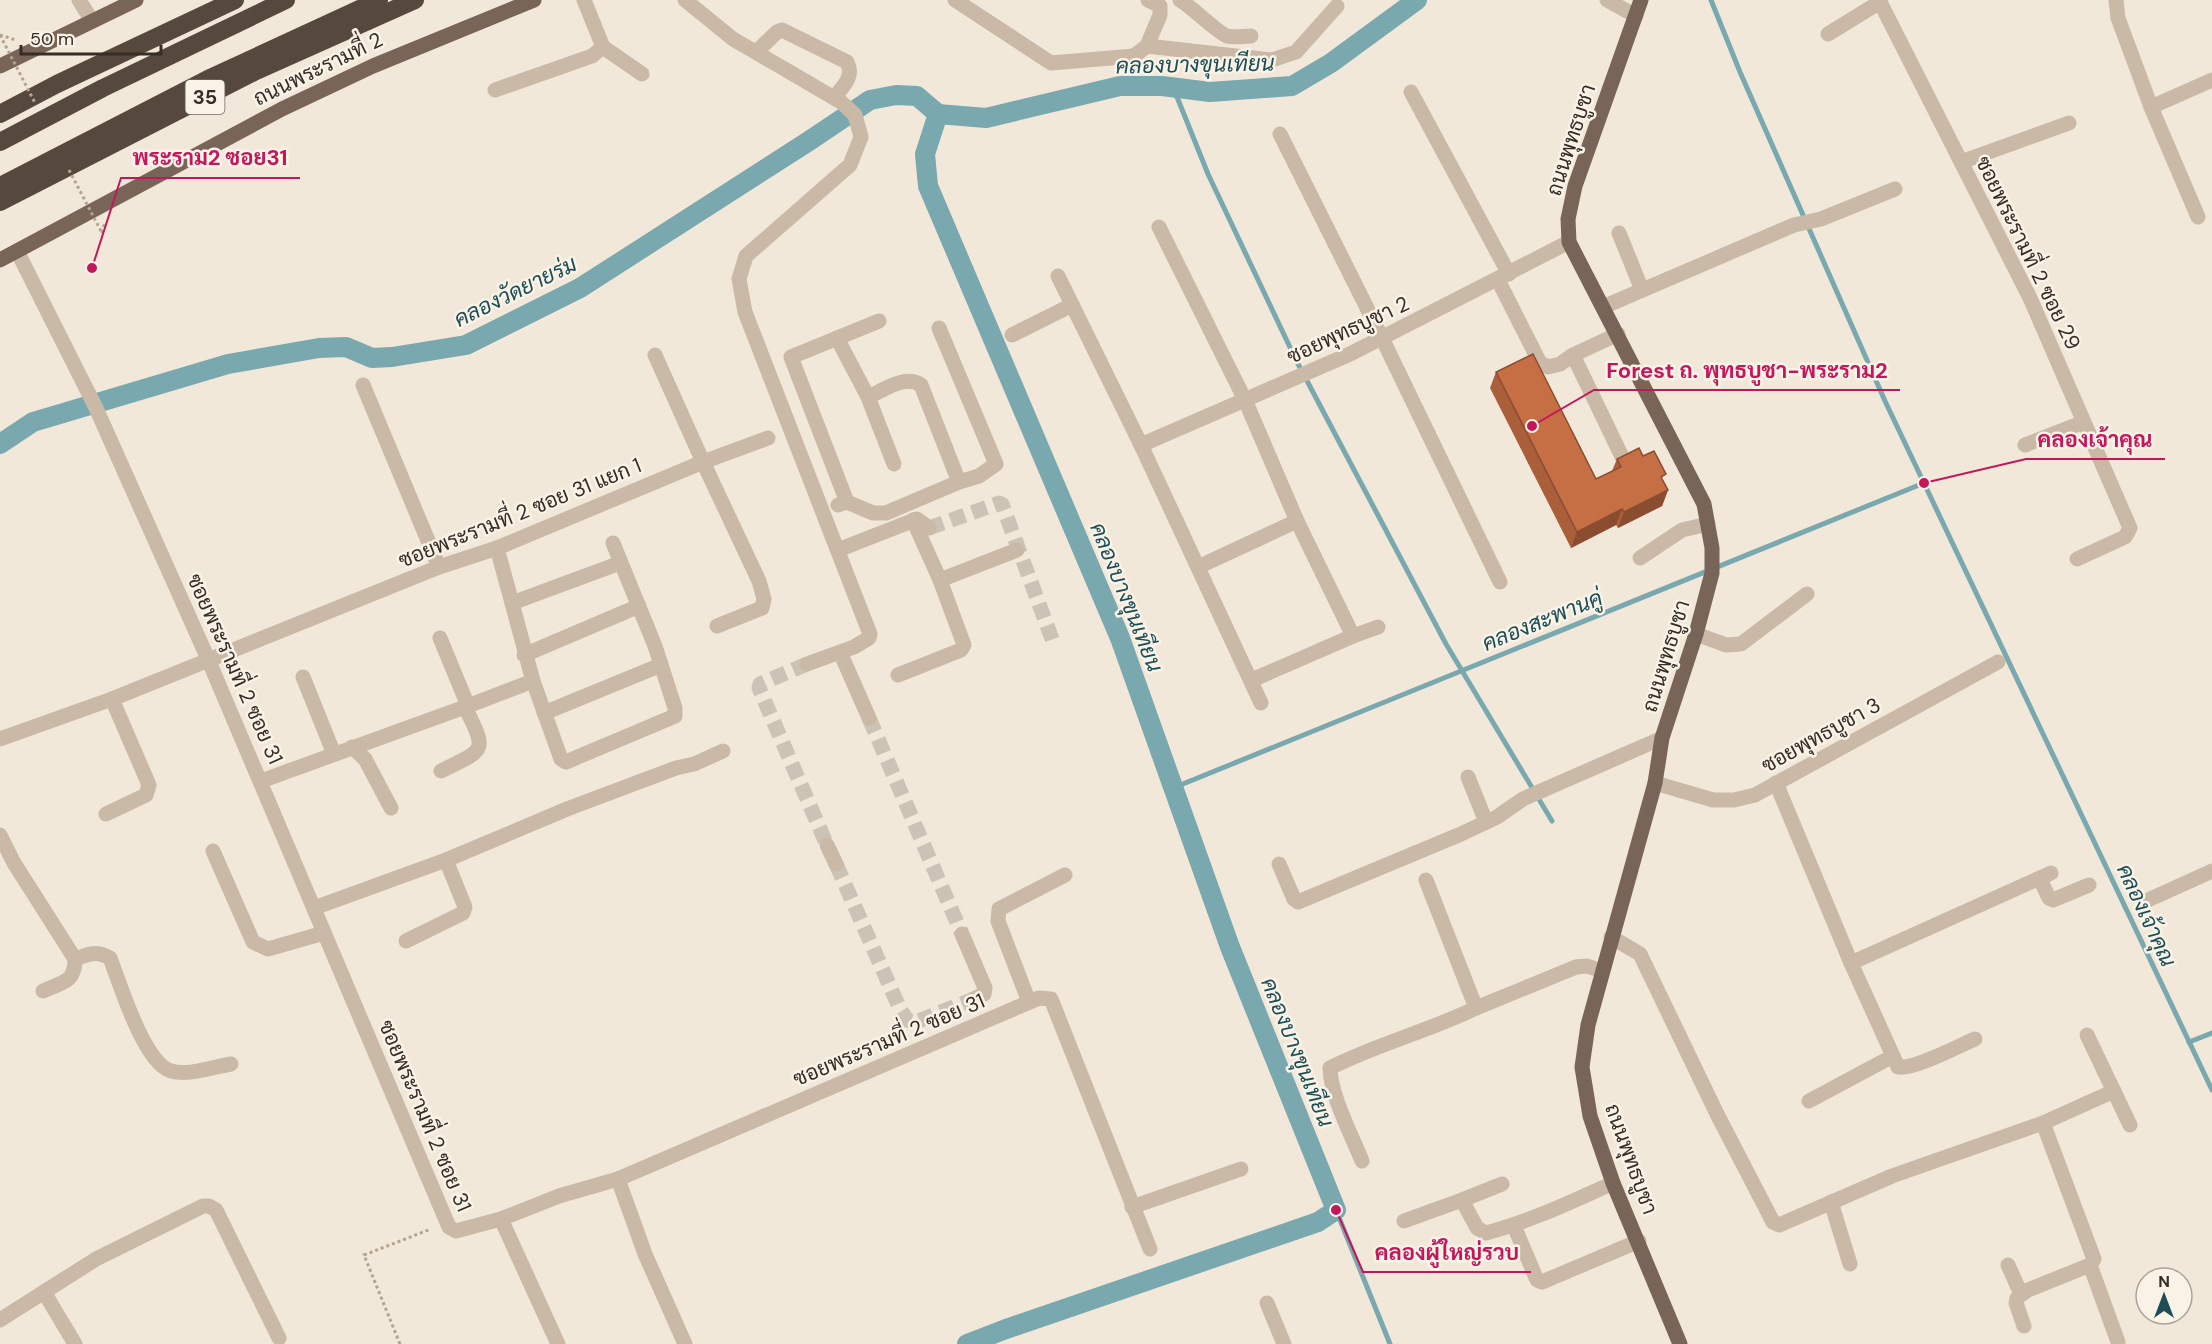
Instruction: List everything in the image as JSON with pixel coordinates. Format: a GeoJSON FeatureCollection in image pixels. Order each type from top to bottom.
{"type":"FeatureCollection","features":[{"type":"Feature","properties":{"kind":"highway"},"geometry":{"type":"LineString","coordinates":[[0,114],[68,79],[235,0]]}},
{"type":"Feature","properties":{"kind":"highway"},"geometry":{"type":"LineString","coordinates":[[0,142],[104,88],[286,0]]}},
{"type":"Feature","properties":{"kind":"highway"},"geometry":{"type":"LineString","coordinates":[[0,186],[208,79],[379,0]]}},
{"type":"Feature","properties":{"kind":"highway","name":"ถนนพระรามที่ 2"},"geometry":{"type":"LineString","coordinates":[[0,202],[256,71],[415,0]]}},
{"type":"Feature","properties":{"kind":"main road","name":"ถนนพระรามที่ 2"},"geometry":{"type":"LineString","coordinates":[[0,260],[282,109],[373,66],[534,0]]}},
{"type":"Feature","properties":{"kind":"main road","name":"ถนนพุทธบูชา"},"geometry":{"type":"LineString","coordinates":[[1641,0],[1575,186],[1568,219],[1569,242],[1704,504],[1712,548],[1712,573],[1696,634],[1662,738],[1655,783],[1588,1025],[1582,1067],[1590,1116],[1613,1183],[1680,1344]]}},
{"type":"Feature","properties":{"kind":"main road"},"geometry":{"type":"LineString","coordinates":[[0,66],[132,1]]}},
{"type":"Feature","properties":{"kind":"street"},"geometry":{"type":"LineString","coordinates":[[79,0],[92,21]]}},
{"type":"Feature","properties":{"kind":"street"},"geometry":{"type":"LineString","coordinates":[[584,0],[603,46],[642,74]]}},
{"type":"Feature","properties":{"kind":"street"},"geometry":{"type":"LineString","coordinates":[[685,0],[733,39],[838,100],[855,115],[861,137],[850,165],[746,255],[739,279],[745,312],[870,633],[866,641],[807,664]]}},
{"type":"Feature","properties":{"kind":"street"},"geometry":{"type":"LineString","coordinates":[[955,0],[1051,63],[1134,56],[1147,46],[1160,15],[1161,2]]}},
{"type":"Feature","properties":{"kind":"street"},"geometry":{"type":"LineString","coordinates":[[1180,0],[1223,34],[1229,37],[1251,36]]}},
{"type":"Feature","properties":{"kind":"street"},"geometry":{"type":"LineString","coordinates":[[1607,0],[1636,16]]}},
{"type":"Feature","properties":{"kind":"street"},"geometry":{"type":"LineString","coordinates":[[2116,0],[2118,18],[2151,107],[2198,217]]}},
{"type":"Feature","properties":{"kind":"street"},"geometry":{"type":"LineString","coordinates":[[1828,34],[1880,1]]}},
{"type":"Feature","properties":{"kind":"street","name":"ซอยพระรามที่ 2 ซอย 29"},"geometry":{"type":"LineString","coordinates":[[1880,1],[2030,298],[2130,528],[2125,537],[2077,559]]}},
{"type":"Feature","properties":{"kind":"street"},"geometry":{"type":"LineString","coordinates":[[1147,46],[1272,60],[1296,52],[1337,6]]}},
{"type":"Feature","properties":{"kind":"street"},"geometry":{"type":"LineString","coordinates":[[756,52],[782,30],[847,62],[850,76],[838,100]]}},
{"type":"Feature","properties":{"kind":"street"},"geometry":{"type":"LineString","coordinates":[[495,90],[592,56],[603,46]]}},
{"type":"Feature","properties":{"kind":"street"},"geometry":{"type":"LineString","coordinates":[[2151,107],[2212,80]]}},
{"type":"Feature","properties":{"kind":"street"},"geometry":{"type":"LineString","coordinates":[[1411,92],[1503,277],[1540,363],[1548,367],[1560,364],[1573,355],[1618,334]]}},
{"type":"Feature","properties":{"kind":"street"},"geometry":{"type":"LineString","coordinates":[[1961,162],[2069,123]]}},
{"type":"Feature","properties":{"kind":"street"},"geometry":{"type":"LineString","coordinates":[[1280,134],[1500,582]]}},
{"type":"Feature","properties":{"kind":"street"},"geometry":{"type":"LineString","coordinates":[[1603,307],[1794,225],[1821,219],[1895,189]]}},
{"type":"Feature","properties":{"kind":"street"},"geometry":{"type":"LineString","coordinates":[[1159,227],[1245,400],[1297,521],[1353,636]]}},
{"type":"Feature","properties":{"kind":"street"},"geometry":{"type":"LineString","coordinates":[[1620,233],[1642,290]]}},
{"type":"Feature","properties":{"kind":"street","name":"ซอยพุทธบูชา 2"},"geometry":{"type":"LineString","coordinates":[[1141,445],[1350,354],[1569,242]]}},
{"type":"Feature","properties":{"kind":"street","name":"ซอยพระรามที่ 2 ซอย 31"},"geometry":{"type":"LineString","coordinates":[[17,250],[96,408],[208,659],[449,1227],[456,1231],[501,1219],[559,1196],[618,1179],[1029,1002]]}},
{"type":"Feature","properties":{"kind":"street"},"geometry":{"type":"LineString","coordinates":[[1058,276],[1141,445],[1261,703]]}},
{"type":"Feature","properties":{"kind":"street"},"geometry":{"type":"LineString","coordinates":[[1012,335],[1072,305]]}},
{"type":"Feature","properties":{"kind":"street"},"geometry":{"type":"LineString","coordinates":[[766,366],[879,321]]}},
{"type":"Feature","properties":{"kind":"street"},"geometry":{"type":"LineString","coordinates":[[791,357],[842,503],[873,513],[886,513],[959,482],[979,476],[996,464],[939,328]]}},
{"type":"Feature","properties":{"kind":"street"},"geometry":{"type":"LineString","coordinates":[[837,338],[868,397],[894,464]]}},
{"type":"Feature","properties":{"kind":"street"},"geometry":{"type":"LineString","coordinates":[[655,355],[759,582],[764,603],[762,608],[717,626]]}},
{"type":"Feature","properties":{"kind":"street"},"geometry":{"type":"LineString","coordinates":[[1573,355],[1625,463]]}},
{"type":"Feature","properties":{"kind":"street"},"geometry":{"type":"LineString","coordinates":[[868,397],[905,381],[913,381],[921,385],[959,482]]}},
{"type":"Feature","properties":{"kind":"street"},"geometry":{"type":"LineString","coordinates":[[363,385],[439,567]]}},
{"type":"Feature","properties":{"kind":"street"},"geometry":{"type":"LineString","coordinates":[[2025,445],[2084,422]]}},
{"type":"Feature","properties":{"kind":"street","name":"ซอยพระรามที่ 2 ซอย 31 แยก 1"},"geometry":{"type":"LineString","coordinates":[[0,739],[112,699],[439,567],[497,548],[703,462],[768,438]]}},
{"type":"Feature","properties":{"kind":"street"},"geometry":{"type":"LineString","coordinates":[[838,550],[917,519],[929,528]]}},
{"type":"Feature","properties":{"kind":"street"},"geometry":{"type":"LineString","coordinates":[[898,675],[961,650],[964,642],[913,520]]}},
{"type":"Feature","properties":{"kind":"street"},"geometry":{"type":"LineString","coordinates":[[1198,567],[1297,521]]}},
{"type":"Feature","properties":{"kind":"street"},"geometry":{"type":"LineString","coordinates":[[1640,558],[1682,530],[1708,524]]}},
{"type":"Feature","properties":{"kind":"street"},"geometry":{"type":"LineString","coordinates":[[497,548],[524,655],[561,759],[566,762],[675,716],[675,708],[661,665],[613,543]]}},
{"type":"Feature","properties":{"kind":"street"},"geometry":{"type":"LineString","coordinates":[[940,580],[1017,550]]}},
{"type":"Feature","properties":{"kind":"street"},"geometry":{"type":"LineString","coordinates":[[512,603],[621,563]]}},
{"type":"Feature","properties":{"kind":"street"},"geometry":{"type":"LineString","coordinates":[[1696,634],[1726,645],[1741,644],[1807,594]]}},
{"type":"Feature","properties":{"kind":"street"},"geometry":{"type":"LineString","coordinates":[[524,655],[639,606]]}},
{"type":"Feature","properties":{"kind":"street"},"geometry":{"type":"LineString","coordinates":[[1252,680],[1378,627]]}},
{"type":"Feature","properties":{"kind":"street"},"geometry":{"type":"LineString","coordinates":[[440,638],[466,701],[465,707],[479,736],[481,746],[476,754],[441,771]]}},
{"type":"Feature","properties":{"kind":"street"},"geometry":{"type":"LineString","coordinates":[[840,652],[869,718]]}},
{"type":"Feature","properties":{"kind":"street","name":"ซอยพุทธบูชา 3"},"geometry":{"type":"LineString","coordinates":[[1655,783],[1713,800],[1734,800],[1755,795],[1998,662]]}},
{"type":"Feature","properties":{"kind":"street"},"geometry":{"type":"LineString","coordinates":[[544,713],[661,665]]}},
{"type":"Feature","properties":{"kind":"street"},"geometry":{"type":"LineString","coordinates":[[303,677],[334,754]]}},
{"type":"Feature","properties":{"kind":"street"},"geometry":{"type":"LineString","coordinates":[[261,781],[533,681]]}},
{"type":"Feature","properties":{"kind":"street"},"geometry":{"type":"LineString","coordinates":[[106,814],[146,795],[149,785],[112,699]]}},
{"type":"Feature","properties":{"kind":"street"},"geometry":{"type":"LineString","coordinates":[[1279,864],[1294,899],[1298,902],[1461,834],[1486,822],[1523,798],[1662,738]]}},
{"type":"Feature","properties":{"kind":"street"},"geometry":{"type":"LineString","coordinates":[[352,747],[365,759],[391,808]]}},
{"type":"Feature","properties":{"kind":"street"},"geometry":{"type":"LineString","coordinates":[[314,908],[446,860],[567,809],[676,768],[694,764],[723,751]]}},
{"type":"Feature","properties":{"kind":"street"},"geometry":{"type":"LineString","coordinates":[[1468,777],[1486,822]]}},
{"type":"Feature","properties":{"kind":"street"},"geometry":{"type":"LineString","coordinates":[[1776,783],[1851,963],[1898,1067],[1915,1065],[1975,1039]]}},
{"type":"Feature","properties":{"kind":"street"},"geometry":{"type":"LineString","coordinates":[[0,835],[14,863],[75,959],[75,971],[72,978],[43,991]]}},
{"type":"Feature","properties":{"kind":"street"},"geometry":{"type":"LineString","coordinates":[[827,845],[836,864]]}},
{"type":"Feature","properties":{"kind":"street"},"geometry":{"type":"LineString","coordinates":[[213,851],[253,942],[268,949],[324,933]]}},
{"type":"Feature","properties":{"kind":"street"},"geometry":{"type":"LineString","coordinates":[[406,941],[463,913],[465,908],[446,860]]}},
{"type":"Feature","properties":{"kind":"street"},"geometry":{"type":"LineString","coordinates":[[2148,900],[2212,871]]}},
{"type":"Feature","properties":{"kind":"street"},"geometry":{"type":"LineString","coordinates":[[1065,875],[999,909],[998,921],[1029,1002],[1039,998],[1051,999],[1150,1249]]}},
{"type":"Feature","properties":{"kind":"street"},"geometry":{"type":"LineString","coordinates":[[1851,963],[2046,876],[2049,898],[2053,900],[2089,885]]}},
{"type":"Feature","properties":{"kind":"street"},"geometry":{"type":"LineString","coordinates":[[1426,880],[1476,1008]]}},
{"type":"Feature","properties":{"kind":"street"},"geometry":{"type":"LineString","coordinates":[[962,934],[985,988],[984,994],[974,999]]}},
{"type":"Feature","properties":{"kind":"street"},"geometry":{"type":"LineString","coordinates":[[1611,937],[1640,954],[1717,1114],[1773,1222],[1779,1224],[1892,1176],[2043,1123],[2114,1091]]}},
{"type":"Feature","properties":{"kind":"street"},"geometry":{"type":"LineString","coordinates":[[75,959],[94,953],[110,958],[140,1033],[149,1052],[162,1068],[182,1073],[231,1064]]}},
{"type":"Feature","properties":{"kind":"street"},"geometry":{"type":"LineString","coordinates":[[1362,1161],[1342,1114],[1330,1068],[1359,1053],[1458,1017],[1576,967],[1587,966],[1602,971]]}},
{"type":"Feature","properties":{"kind":"street"},"geometry":{"type":"LineString","coordinates":[[2087,1035],[2130,1125]]}},
{"type":"Feature","properties":{"kind":"street"},"geometry":{"type":"LineString","coordinates":[[1809,1101],[1893,1056]]}},
{"type":"Feature","properties":{"kind":"street"},"geometry":{"type":"LineString","coordinates":[[2024,1326],[2016,1300],[2021,1294],[2094,1262],[2094,1256],[2043,1123]]}},
{"type":"Feature","properties":{"kind":"street"},"geometry":{"type":"LineString","coordinates":[[1132,1207],[1241,1169]]}},
{"type":"Feature","properties":{"kind":"street"},"geometry":{"type":"LineString","coordinates":[[618,1179],[645,1254],[685,1344]]}},
{"type":"Feature","properties":{"kind":"street"},"geometry":{"type":"LineString","coordinates":[[1462,1200],[1477,1228],[1486,1233],[1514,1226],[1563,1207],[1613,1183]]}},
{"type":"Feature","properties":{"kind":"street"},"geometry":{"type":"LineString","coordinates":[[1404,1221],[1502,1184]]}},
{"type":"Feature","properties":{"kind":"street"},"geometry":{"type":"LineString","coordinates":[[1831,1202],[1850,1263]]}},
{"type":"Feature","properties":{"kind":"street"},"geometry":{"type":"LineString","coordinates":[[0,1320],[96,1258],[203,1206],[209,1206],[216,1210],[279,1338]]}},
{"type":"Feature","properties":{"kind":"street"},"geometry":{"type":"LineString","coordinates":[[501,1219],[558,1344]]}},
{"type":"Feature","properties":{"kind":"street"},"geometry":{"type":"LineString","coordinates":[[1514,1226],[1538,1280],[1542,1282],[1639,1241]]}},
{"type":"Feature","properties":{"kind":"street"},"geometry":{"type":"LineString","coordinates":[[2008,1265],[2021,1294]]}},
{"type":"Feature","properties":{"kind":"street"},"geometry":{"type":"LineString","coordinates":[[2090,1265],[2118,1342]]}},
{"type":"Feature","properties":{"kind":"street"},"geometry":{"type":"LineString","coordinates":[[44,1292],[75,1344]]}},
{"type":"Feature","properties":{"kind":"street"},"geometry":{"type":"LineString","coordinates":[[1267,1303],[1284,1344]]}},
{"type":"Feature","properties":{"kind":"path"},"geometry":{"type":"LineString","coordinates":[[400,1344],[364,1255],[447,1223]]}},
{"type":"Feature","properties":{"kind":"building"},"geometry":{"type":"Polygon","coordinates":[[[1533,354],[1596,479],[1621,467],[1617,459],[1639,448],[1643,456],[1654,451],[1666,474],[1661,477],[1668,490],[1624,512],[1622,509],[1577,532],[1496,372],[1533,354]]]}},
{"type":"Feature","properties":{"kind":"waterway","name":"คลองบางขุนเทียน"},"geometry":{"type":"LineString","coordinates":[[967,1344],[1318,1222],[1336,1210],[1230,947],[1120,638],[928,186],[925,154],[938,114],[986,118],[1120,86],[1162,86],[1210,92],[1292,86],[1331,63],[1417,0]]}},
{"type":"Feature","properties":{"kind":"waterway","name":"คลองเจ้าคุณ"},"geometry":{"type":"LineString","coordinates":[[1711,0],[1740,72],[1885,401],[2212,1090]]}},
{"type":"Feature","properties":{"kind":"waterway"},"geometry":{"type":"LineString","coordinates":[[1173,87],[1208,174],[1296,360],[1446,644],[1552,821]]}},
{"type":"Feature","properties":{"kind":"waterway","name":"คลองวัดยายร่ม"},"geometry":{"type":"LineString","coordinates":[[0,444],[33,422],[228,364],[319,348],[346,347],[372,358],[466,345],[580,288],[870,100],[896,95],[917,96],[938,114]]}},
{"type":"Feature","properties":{"kind":"waterway","name":"คลองสะพานคู่"},"geometry":{"type":"LineString","coordinates":[[1173,788],[1924,483]]}},
{"type":"Feature","properties":{"kind":"waterway"},"geometry":{"type":"LineString","coordinates":[[2189,1042],[2212,1033]]}},
{"type":"Feature","properties":{"kind":"waterway"},"geometry":{"type":"LineString","coordinates":[[1336,1210],[1390,1344]]}},
{"type":"Feature","properties":{"kind":"tunnel"},"geometry":{"type":"LineString","coordinates":[[929,528],[999,503],[1002,504],[1055,647]]}},
{"type":"Feature","properties":{"kind":"tunnel"},"geometry":{"type":"LineString","coordinates":[[807,664],[760,684],[759,688],[827,845]]}},
{"type":"Feature","properties":{"kind":"tunnel"},"geometry":{"type":"LineString","coordinates":[[869,718],[962,934]]}},
{"type":"Feature","properties":{"kind":"tunnel"},"geometry":{"type":"LineString","coordinates":[[836,864],[900,1009],[907,1020],[914,1022],[921,1020],[974,999]]}},
{"type":"Feature","properties":{"kind":"place","name":"พระราม2 ซอย31"},"geometry":{"type":"Point","coordinates":[92,268]}},
{"type":"Feature","properties":{"kind":"place","name":"Forest ถ. พุทธบูชา-พระราม2"},"geometry":{"type":"Point","coordinates":[1532,426]}},
{"type":"Feature","properties":{"kind":"place","name":"คลองเจ้าคุณ"},"geometry":{"type":"Point","coordinates":[1924,483]}},
{"type":"Feature","properties":{"kind":"place","name":"คลองผู้ใหญ่รวบ"},"geometry":{"type":"Point","coordinates":[1336,1210]}}]}
